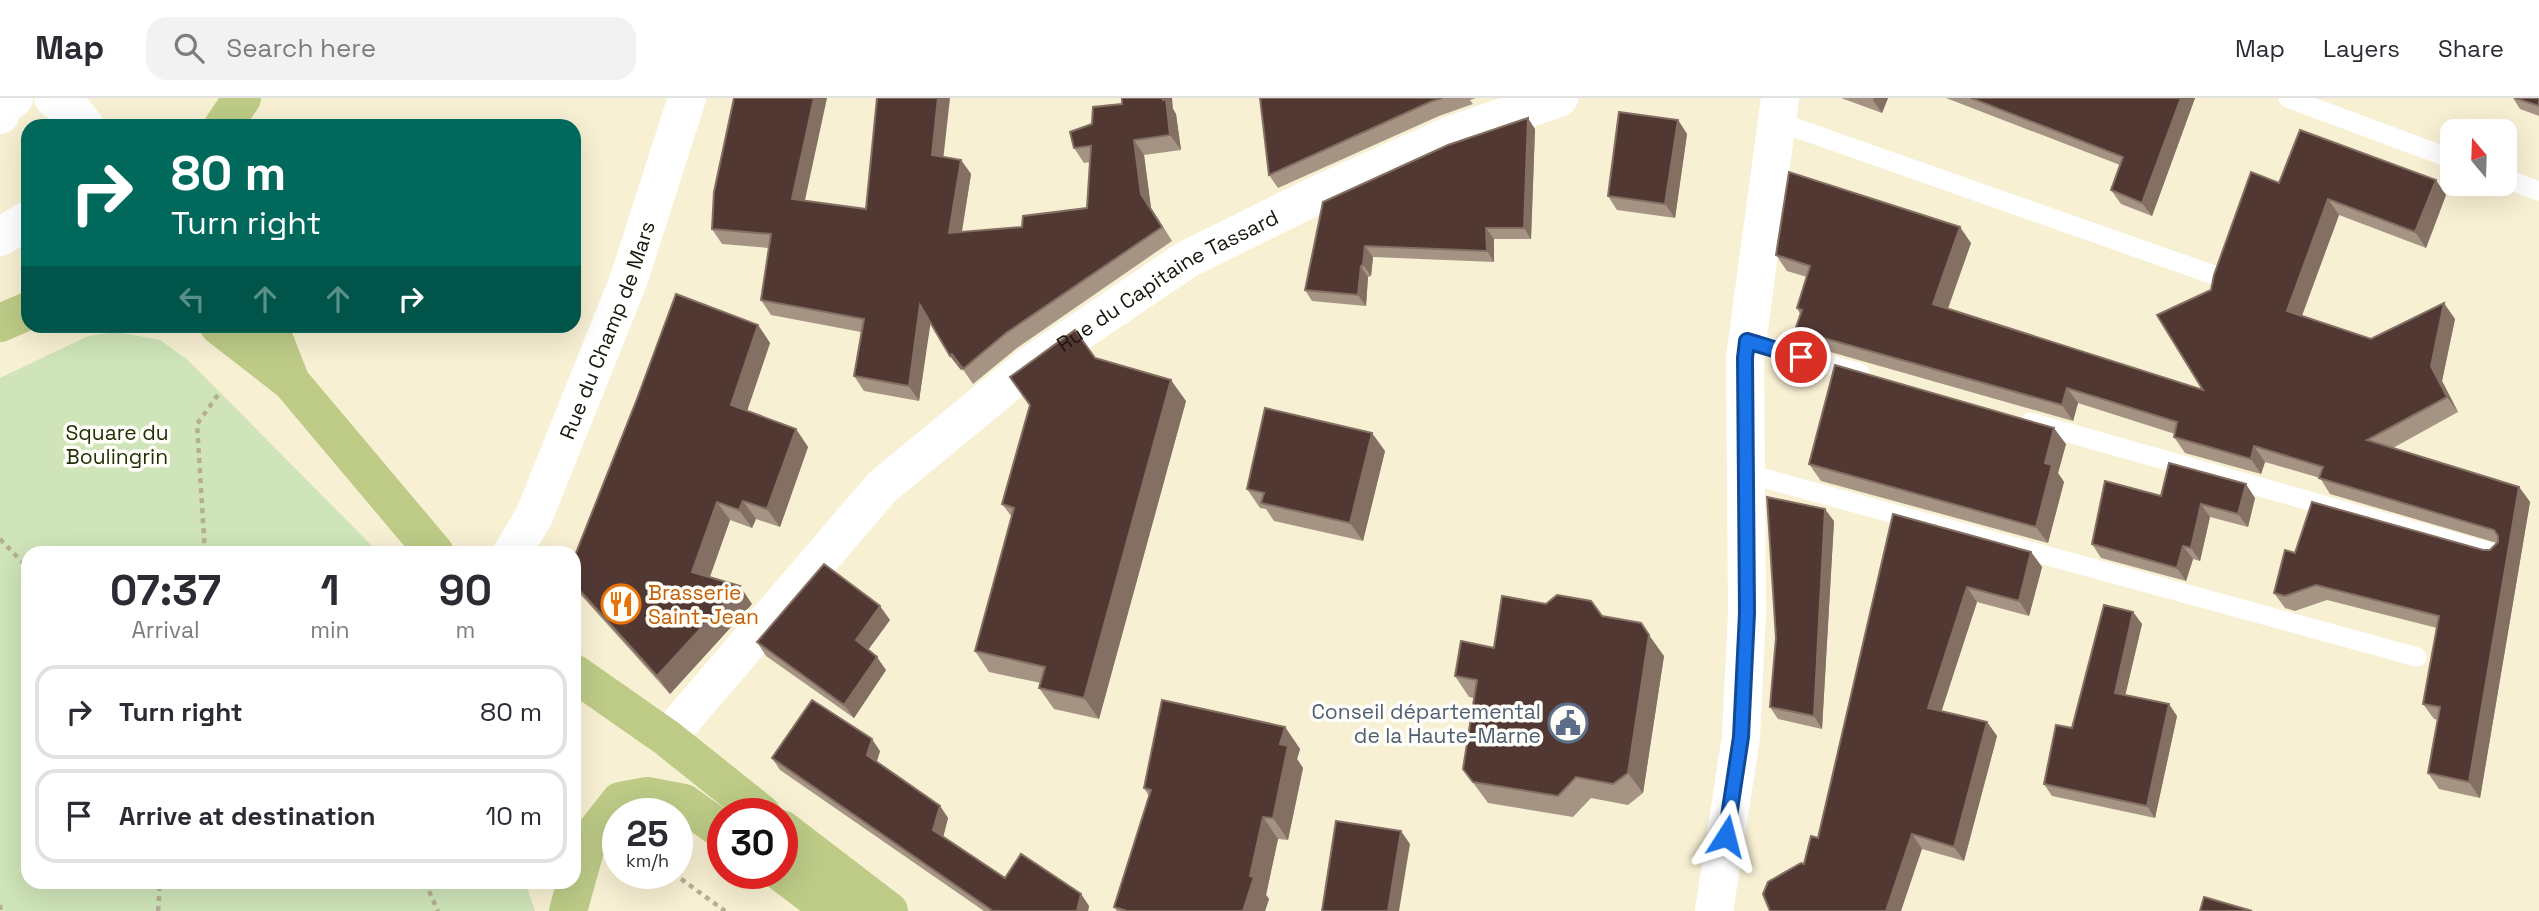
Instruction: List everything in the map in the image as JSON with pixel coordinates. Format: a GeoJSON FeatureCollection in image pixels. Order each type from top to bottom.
{"type":"FeatureCollection","features":[{"type":"Feature","properties":{"kind":"main road"},"geometry":{"type":"LineString","coordinates":[[228,119],[242,98]]}},
{"type":"Feature","properties":{"kind":"main road"},"geometry":{"type":"LineString","coordinates":[[240,119],[242,98]]}},
{"type":"Feature","properties":{"kind":"main road"},"geometry":{"type":"LineString","coordinates":[[0,323],[21,314]]}},
{"type":"Feature","properties":{"kind":"main road"},"geometry":{"type":"LineString","coordinates":[[228,333],[291,382],[429,546]]}},
{"type":"Feature","properties":{"kind":"main road"},"geometry":{"type":"LineString","coordinates":[[272,333],[291,382]]}},
{"type":"Feature","properties":{"kind":"main road"},"geometry":{"type":"LineString","coordinates":[[581,678],[667,738],[742,798]]}},
{"type":"Feature","properties":{"kind":"main road"},"geometry":{"type":"LineString","coordinates":[[581,864],[587,843],[620,801],[647,796],[684,803],[707,820]]}},
{"type":"Feature","properties":{"kind":"main road"},"geometry":{"type":"LineString","coordinates":[[798,841],[889,911]]}},
{"type":"Feature","properties":{"kind":"main road"},"geometry":{"type":"LineString","coordinates":[[798,885],[811,895],[849,911]]}},
{"type":"Feature","properties":{"kind":"main road"},"geometry":{"type":"LineString","coordinates":[[561,889],[568,911]]}},
{"type":"Feature","properties":{"kind":"main road"},"geometry":{"type":"LineString","coordinates":[[568,911],[574,889]]}},
{"type":"Feature","properties":{"kind":"street"},"geometry":{"type":"LineString","coordinates":[[0,115],[3,107],[14,98]]}},
{"type":"Feature","properties":{"kind":"street"},"geometry":{"type":"LineString","coordinates":[[53,98],[80,119]]}},
{"type":"Feature","properties":{"kind":"street","name":"Rue du Champ de Mars"},"geometry":{"type":"LineString","coordinates":[[516,546],[534,516],[629,279],[687,98]]}},
{"type":"Feature","properties":{"kind":"street","name":"Rue du Capitaine Tassard"},"geometry":{"type":"LineString","coordinates":[[667,738],[882,487],[1029,366],[1186,260],[1317,194],[1448,136],[1559,98]]}},
{"type":"Feature","properties":{"kind":"street"},"geometry":{"type":"LineString","coordinates":[[1714,911],[1741,737],[1747,613],[1745,358],[1778,109]]}},
{"type":"Feature","properties":{"kind":"street"},"geometry":{"type":"LineString","coordinates":[[0,237],[21,224]]}},
{"type":"Feature","properties":{"kind":"lane"},"geometry":{"type":"LineString","coordinates":[[2288,98],[2440,155]]}},
{"type":"Feature","properties":{"kind":"lane"},"geometry":{"type":"LineString","coordinates":[[1778,109],[2214,275]]}},
{"type":"Feature","properties":{"kind":"lane"},"geometry":{"type":"LineString","coordinates":[[2517,183],[2539,191]]}},
{"type":"Feature","properties":{"kind":"lane"},"geometry":{"type":"LineString","coordinates":[[1747,341],[1881,379]]}},
{"type":"Feature","properties":{"kind":"lane"},"geometry":{"type":"LineString","coordinates":[[2015,417],[2497,554]]}},
{"type":"Feature","properties":{"kind":"lane"},"geometry":{"type":"LineString","coordinates":[[1745,473],[2417,657]]}},
{"type":"Feature","properties":{"kind":"path"},"geometry":{"type":"LineString","coordinates":[[205,546],[197,424],[220,392]]}},
{"type":"Feature","properties":{"kind":"path"},"geometry":{"type":"LineString","coordinates":[[0,539],[21,561]]}},
{"type":"Feature","properties":{"kind":"path"},"geometry":{"type":"LineString","coordinates":[[693,888],[725,911]]}},
{"type":"Feature","properties":{"kind":"path"},"geometry":{"type":"LineString","coordinates":[[158,911],[160,889]]}},
{"type":"Feature","properties":{"kind":"path"},"geometry":{"type":"LineString","coordinates":[[428,889],[438,911]]}},
{"type":"Feature","properties":{"kind":"path"},"geometry":{"type":"LineString","coordinates":[[0,905],[1,911]]}},
{"type":"Feature","properties":{"kind":"green space","name":"Square du Boulingrin"},"geometry":{"type":"Polygon","coordinates":[[[122,333],[160,340],[188,360],[372,546],[21,546],[21,889],[527,889],[535,911],[0,911],[0,378],[88,336],[122,333]]]}},
{"type":"Feature","properties":{"kind":"building"},"geometry":{"type":"Polygon","coordinates":[[[734,98],[814,98],[792,199],[866,209],[877,98],[938,98],[932,155],[961,160],[949,233],[1022,227],[1023,216],[1087,208],[1091,146],[1074,148],[1070,132],[1092,124],[1093,107],[1122,104],[1122,98],[1163,98],[1166,99],[1170,135],[1134,140],[1141,194],[1162,227],[1006,333],[963,369],[952,354],[950,356],[920,305],[909,386],[854,376],[864,319],[761,300],[771,234],[712,229],[714,192],[734,98]]]}},
{"type":"Feature","properties":{"kind":"building"},"geometry":{"type":"Polygon","coordinates":[[[1260,98],[1442,98],[1269,175],[1260,98]]]}},
{"type":"Feature","properties":{"kind":"building"},"geometry":{"type":"Polygon","coordinates":[[[1971,98],[2181,98],[2142,203],[2111,190],[2123,157],[1971,98]]]}},
{"type":"Feature","properties":{"kind":"building"},"geometry":{"type":"Polygon","coordinates":[[[2515,98],[2539,98],[2539,106],[2515,98]]]}},
{"type":"Feature","properties":{"kind":"building"},"geometry":{"type":"Polygon","coordinates":[[[1619,112],[1678,120],[1665,204],[1608,196],[1619,112]]]}},
{"type":"Feature","properties":{"kind":"building"},"geometry":{"type":"Polygon","coordinates":[[[1528,118],[1524,228],[1486,228],[1487,251],[1365,246],[1358,295],[1305,290],[1323,202],[1448,145],[1528,118]]]}},
{"type":"Feature","properties":{"kind":"building"},"geometry":{"type":"Polygon","coordinates":[[[2300,130],[2436,180],[2415,232],[2328,199],[2287,311],[2371,339],[2444,303],[2431,366],[2447,397],[2367,440],[2519,487],[2469,782],[2428,773],[2440,707],[2423,704],[2439,616],[2316,585],[2285,596],[2274,593],[2285,550],[2295,553],[2312,502],[2483,550],[2490,550],[2498,542],[2494,530],[2319,478],[2323,467],[2254,446],[2251,459],[2174,437],[2177,422],[2067,388],[2062,405],[1795,330],[1802,310],[1797,308],[1810,266],[1776,255],[1789,172],[1960,227],[1933,304],[2203,390],[2157,315],[2211,290],[2251,172],[2279,183],[2300,130]]]}},
{"type":"Feature","properties":{"kind":"building"},"geometry":{"type":"Polygon","coordinates":[[[676,294],[758,325],[731,405],[796,429],[767,509],[743,501],[739,510],[717,502],[692,572],[740,586],[657,676],[581,592],[581,546],[579,546],[676,294]]]}},
{"type":"Feature","properties":{"kind":"building"},"geometry":{"type":"Polygon","coordinates":[[[1075,330],[1095,358],[1171,380],[1084,698],[1039,688],[1045,667],[975,651],[1014,508],[1002,504],[1030,405],[1010,377],[1075,330]]]}},
{"type":"Feature","properties":{"kind":"building"},"geometry":{"type":"Polygon","coordinates":[[[1835,365],[2054,428],[2045,463],[2052,465],[2036,527],[1809,464],[1835,365]]]}},
{"type":"Feature","properties":{"kind":"building"},"geometry":{"type":"Polygon","coordinates":[[[1265,408],[1372,433],[1350,523],[1261,503],[1264,493],[1247,489],[1265,408]]]}},
{"type":"Feature","properties":{"kind":"building"},"geometry":{"type":"Polygon","coordinates":[[[2169,463],[2246,484],[2238,514],[2201,504],[2191,548],[2183,546],[2177,568],[2092,544],[2105,481],[2161,496],[2169,463]]]}},
{"type":"Feature","properties":{"kind":"building"},"geometry":{"type":"Polygon","coordinates":[[[1767,497],[1825,509],[1814,716],[1770,707],[1776,638],[1767,497]]]}},
{"type":"Feature","properties":{"kind":"building"},"geometry":{"type":"Polygon","coordinates":[[[1893,514],[2031,552],[2019,601],[1967,587],[1928,708],[1987,722],[1954,847],[1912,834],[1886,911],[1770,911],[1763,894],[1768,882],[1801,863],[1804,864],[1811,836],[1818,838],[1893,514]]]}},
{"type":"Feature","properties":{"kind":"building"},"geometry":{"type":"Polygon","coordinates":[[[824,564],[880,606],[856,640],[877,657],[844,705],[757,642],[824,564]]]}},
{"type":"Feature","properties":{"kind":"building","name":"Conseil départemental de la Haute-Marne"},"geometry":{"type":"Polygon","coordinates":[[[1557,595],[1591,601],[1602,616],[1641,623],[1649,635],[1628,773],[1613,784],[1576,777],[1558,796],[1473,782],[1463,769],[1477,680],[1455,676],[1461,641],[1494,648],[1502,596],[1546,604],[1557,595]]]}},
{"type":"Feature","properties":{"kind":"building"},"geometry":{"type":"Polygon","coordinates":[[[2104,605],[2133,612],[2115,693],[2169,704],[2147,806],[2044,784],[2056,725],[2072,728],[2104,605]]]}},
{"type":"Feature","properties":{"kind":"building"},"geometry":{"type":"Polygon","coordinates":[[[812,700],[872,739],[867,755],[940,806],[933,830],[1005,878],[1021,854],[1081,894],[1077,911],[993,911],[772,758],[812,700]]]}},
{"type":"Feature","properties":{"kind":"building"},"geometry":{"type":"Polygon","coordinates":[[[1162,700],[1285,727],[1280,744],[1288,746],[1273,818],[1263,817],[1250,876],[1254,877],[1243,911],[1127,911],[1114,907],[1151,790],[1144,788],[1162,700]]]}},
{"type":"Feature","properties":{"kind":"building"},"geometry":{"type":"Polygon","coordinates":[[[1336,821],[1401,831],[1388,911],[1322,911],[1336,821]]]}},
{"type":"Feature","properties":{"kind":"building"},"geometry":{"type":"Polygon","coordinates":[[[2204,897],[2252,911],[2200,911],[2204,897]]]}},
{"type":"Feature","properties":{"kind":"place","name":"Brasserie Saint-Jean"},"geometry":{"type":"Point","coordinates":[621,604]}},
{"type":"Feature","properties":{"kind":"place","name":"Conseil départemental de la Haute-Marne"},"geometry":{"type":"Point","coordinates":[1568,723]}},
{"type":"Feature","properties":{"kind":"route"},"geometry":{"type":"LineString","coordinates":[[1726,836],[1741,737],[1747,613],[1747,341],[1801,357]]}}]}
